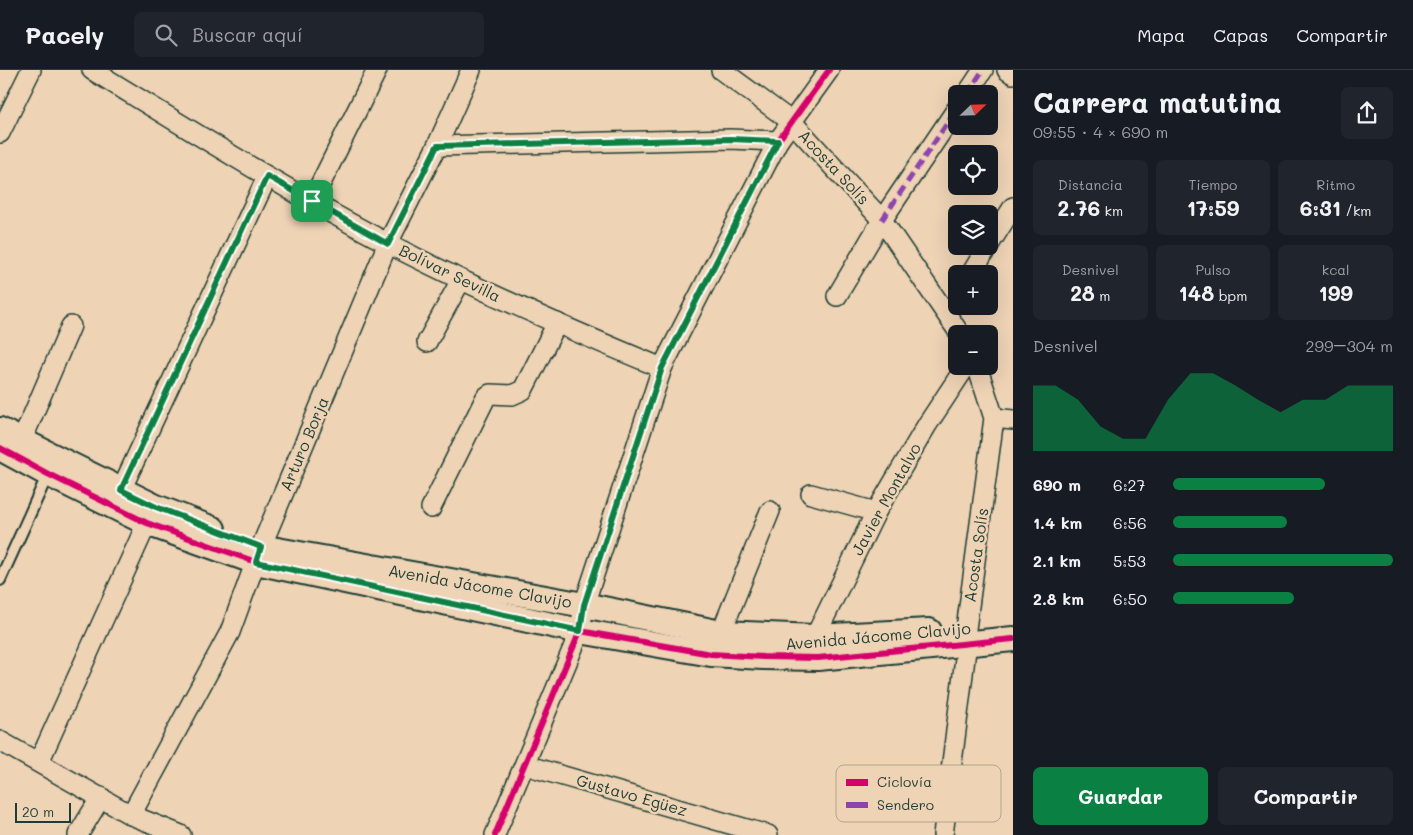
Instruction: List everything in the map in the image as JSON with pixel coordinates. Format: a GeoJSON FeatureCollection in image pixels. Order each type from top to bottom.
{"type":"FeatureCollection","features":[{"type":"Feature","properties":{"kind":"street"},"geometry":{"type":"LineString","coordinates":[[0,133],[31,70]]}},
{"type":"Feature","properties":{"kind":"street","name":"Bolívar Sevilla"},"geometry":{"type":"LineString","coordinates":[[92,70],[267,176],[388,244],[460,280],[662,368]]}},
{"type":"Feature","properties":{"kind":"street"},"geometry":{"type":"LineString","coordinates":[[312,201],[377,70]]}},
{"type":"Feature","properties":{"kind":"street","name":"Arturo Borja"},"geometry":{"type":"LineString","coordinates":[[131,815],[230,632],[258,555],[388,244],[437,146],[471,70]]}},
{"type":"Feature","properties":{"kind":"street","name":"Acosta Solís"},"geometry":{"type":"LineString","coordinates":[[721,70],[792,122],[882,220],[948,300]]}},
{"type":"Feature","properties":{"kind":"street"},"geometry":{"type":"LineString","coordinates":[[495,835],[580,631],[584,605],[662,368],[778,141],[829,70]]}},
{"type":"Feature","properties":{"kind":"street"},"geometry":{"type":"LineString","coordinates":[[973,85],[983,70]]}},
{"type":"Feature","properties":{"kind":"street"},"geometry":{"type":"LineString","coordinates":[[1007,70],[1013,74]]}},
{"type":"Feature","properties":{"kind":"street"},"geometry":{"type":"LineString","coordinates":[[837,296],[882,220],[948,122]]}},
{"type":"Feature","properties":{"kind":"street"},"geometry":{"type":"LineString","coordinates":[[437,146],[730,139],[778,141]]}},
{"type":"Feature","properties":{"kind":"street"},"geometry":{"type":"LineString","coordinates":[[121,490],[267,176]]}},
{"type":"Feature","properties":{"kind":"street"},"geometry":{"type":"LineString","coordinates":[[998,230],[1013,207]]}},
{"type":"Feature","properties":{"kind":"street"},"geometry":{"type":"LineString","coordinates":[[427,342],[460,280]]}},
{"type":"Feature","properties":{"kind":"street"},"geometry":{"type":"LineString","coordinates":[[431,508],[486,398],[490,394],[512,395],[524,390],[557,323]]}},
{"type":"Feature","properties":{"kind":"street"},"geometry":{"type":"LineString","coordinates":[[13,448],[71,326]]}},
{"type":"Feature","properties":{"kind":"street","name":"Javier Montalvo"},"geometry":{"type":"LineString","coordinates":[[815,637],[876,512],[927,425],[960,375]]}},
{"type":"Feature","properties":{"kind":"street","name":"Acosta Solís"},"geometry":{"type":"LineString","coordinates":[[951,765],[994,418],[980,375]]}},
{"type":"Feature","properties":{"kind":"street"},"geometry":{"type":"LineString","coordinates":[[994,418],[1013,420]]}},
{"type":"Feature","properties":{"kind":"street","name":"Avenida Jácome Clavijo"},"geometry":{"type":"LineString","coordinates":[[0,430],[13,448],[48,474],[147,523],[258,555],[580,631],[711,654],[763,658],[818,658],[967,636],[1013,622]]}},
{"type":"Feature","properties":{"kind":"street","name":"Avenida Jácome Clavijo"},"geometry":{"type":"LineString","coordinates":[[13,448],[121,490],[258,555],[584,605],[721,633],[815,637],[967,636],[1013,639]]}},
{"type":"Feature","properties":{"kind":"street"},"geometry":{"type":"LineString","coordinates":[[811,494],[876,512]]}},
{"type":"Feature","properties":{"kind":"street"},"geometry":{"type":"LineString","coordinates":[[721,633],[770,511]]}},
{"type":"Feature","properties":{"kind":"street"},"geometry":{"type":"LineString","coordinates":[[38,762],[147,523]]}},
{"type":"Feature","properties":{"kind":"street"},"geometry":{"type":"LineString","coordinates":[[0,741],[131,815],[181,835]]}},
{"type":"Feature","properties":{"kind":"street","name":"Gustavo Egüez"},"geometry":{"type":"LineString","coordinates":[[525,765],[768,835]]}},
{"type":"Feature","properties":{"kind":"street"},"geometry":{"type":"LineString","coordinates":[[78,835],[101,797]]}},
{"type":"Feature","properties":{"kind":"street","name":"Acosta Solís"},"geometry":{"type":"LineString","coordinates":[[943,835],[945,822]]}},
{"type":"Feature","properties":{"kind":"lane"},"geometry":{"type":"LineString","coordinates":[[0,580],[48,474]]}},
{"type":"Feature","properties":{"kind":"marked path"},"geometry":{"type":"LineString","coordinates":[[973,85],[983,70]]}},
{"type":"Feature","properties":{"kind":"marked path"},"geometry":{"type":"LineString","coordinates":[[882,220],[948,122]]}},
{"type":"Feature","properties":{"kind":"cycle path"},"geometry":{"type":"LineString","coordinates":[[495,835],[580,631],[584,605],[662,368],[778,141],[829,70]]}},
{"type":"Feature","properties":{"kind":"cycle path"},"geometry":{"type":"LineString","coordinates":[[0,448],[147,523],[256,562],[580,631],[711,654],[763,657],[818,658],[1013,639]]}},
{"type":"Feature","properties":{"kind":"route"},"geometry":{"type":"LineString","coordinates":[[730,139],[778,141],[662,368],[584,605],[580,631],[256,562],[261,547],[156,507],[121,490],[267,176],[312,201],[388,244],[437,146],[730,139]]}}]}
